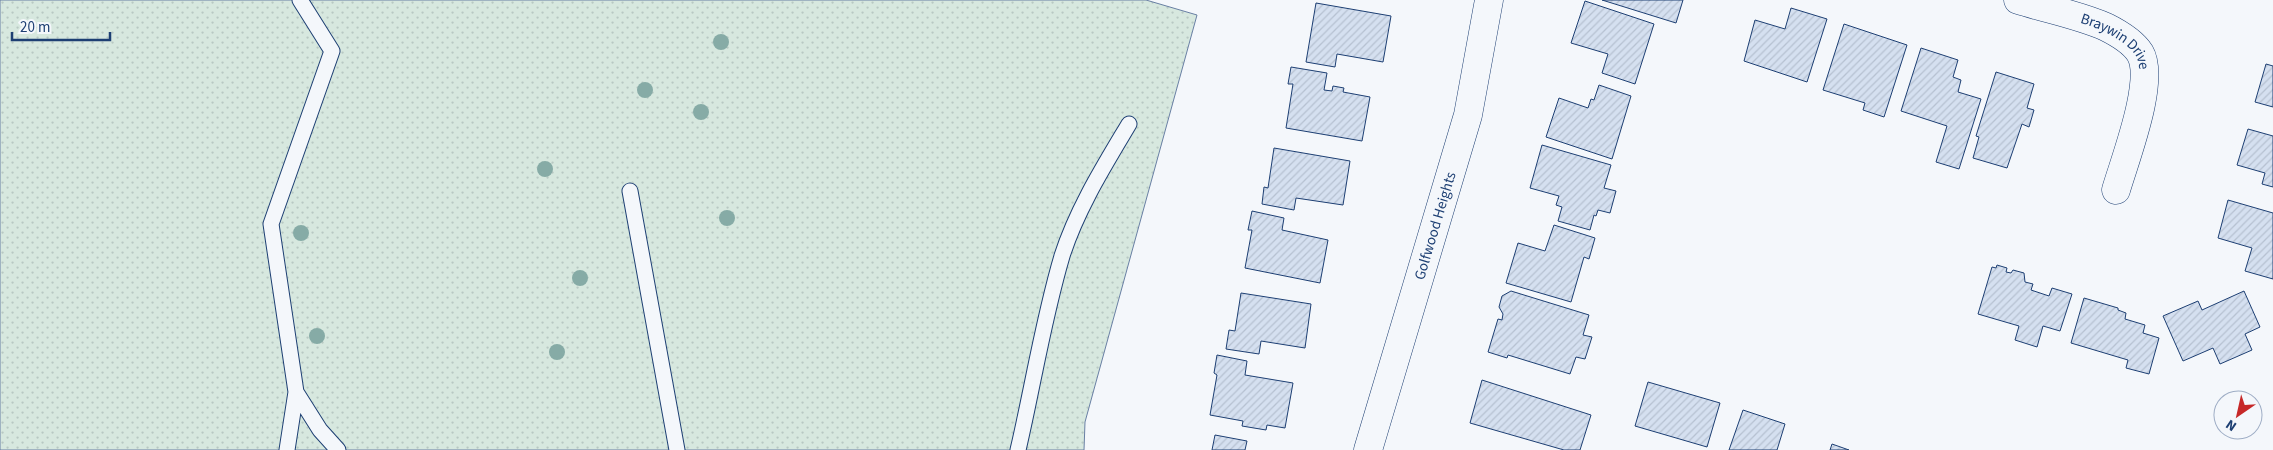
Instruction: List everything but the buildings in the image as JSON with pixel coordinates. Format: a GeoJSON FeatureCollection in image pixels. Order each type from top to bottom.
{"type":"FeatureCollection","features":[{"type":"Feature","properties":{"kind":"street","name":"Golfwood Heights"},"geometry":{"type":"LineString","coordinates":[[1368,450],[1468,115],[1489,0]]}},
{"type":"Feature","properties":{"kind":"street","name":"Braywin Drive"},"geometry":{"type":"LineString","coordinates":[[2018,0],[2106,27],[2127,40],[2140,53],[2145,69],[2145,91],[2116,190]]}},
{"type":"Feature","properties":{"kind":"lane"},"geometry":{"type":"LineString","coordinates":[[286,450],[296,392],[271,224],[332,51],[300,0]]}},
{"type":"Feature","properties":{"kind":"lane"},"geometry":{"type":"LineString","coordinates":[[1018,450],[1045,321],[1063,255],[1088,193],[1129,124]]}},
{"type":"Feature","properties":{"kind":"lane"},"geometry":{"type":"LineString","coordinates":[[630,191],[677,450]]}},
{"type":"Feature","properties":{"kind":"lane"},"geometry":{"type":"LineString","coordinates":[[296,392],[320,430],[338,450]]}},
{"type":"Feature","properties":{"kind":"shaded area"},"geometry":{"type":"Polygon","coordinates":[[[0,0],[1146,0],[1197,15],[1085,422],[1084,450],[0,450],[0,0]]]}}]}
